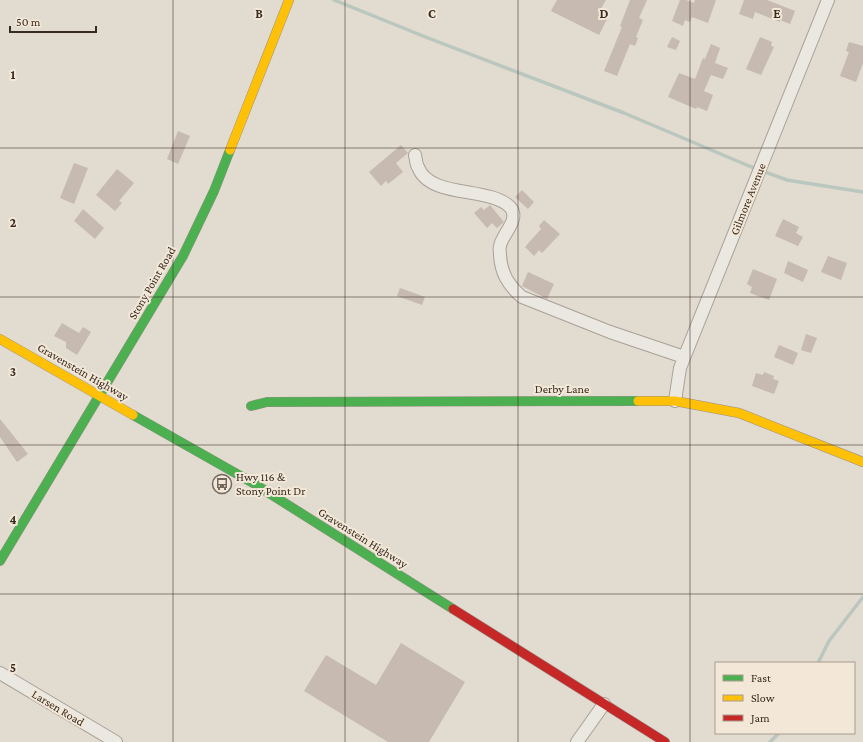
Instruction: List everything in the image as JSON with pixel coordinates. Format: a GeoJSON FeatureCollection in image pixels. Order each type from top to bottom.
{"type":"FeatureCollection","features":[{"type":"Feature","properties":{"kind":"main road","name":"Stony Point Road"},"geometry":{"type":"LineString","coordinates":[[0,560],[183,256],[230,152],[289,0]]}},
{"type":"Feature","properties":{"kind":"main road","name":"Gravenstein Highway"},"geometry":{"type":"LineString","coordinates":[[0,339],[253,483],[665,742]]}},
{"type":"Feature","properties":{"kind":"main road","name":"Derby Lane"},"geometry":{"type":"LineString","coordinates":[[250,406],[267,402],[675,401],[739,413],[863,462]]}},
{"type":"Feature","properties":{"kind":"street","name":"Gilmore Avenue"},"geometry":{"type":"LineString","coordinates":[[675,401],[680,368],[684,357],[828,0]]}},
{"type":"Feature","properties":{"kind":"street"},"geometry":{"type":"LineString","coordinates":[[415,155],[417,166],[421,173],[436,184],[447,188],[493,198],[503,202],[511,208],[513,213],[512,220],[500,246],[501,266],[506,280],[513,289],[522,296],[610,332],[684,357]]}},
{"type":"Feature","properties":{"kind":"street","name":"Larsen Road"},"geometry":{"type":"LineString","coordinates":[[0,673],[116,742]]}},
{"type":"Feature","properties":{"kind":"street"},"geometry":{"type":"LineString","coordinates":[[577,742],[604,704]]}},
{"type":"Feature","properties":{"kind":"building"},"geometry":{"type":"Polygon","coordinates":[[[557,0],[606,0],[599,12],[608,17],[599,35],[551,11],[557,0]]]}},
{"type":"Feature","properties":{"kind":"building"},"geometry":{"type":"Polygon","coordinates":[[[630,0],[647,0],[639,18],[643,20],[636,37],[638,38],[635,46],[630,44],[617,76],[604,71],[622,27],[620,26],[630,0]]]}},
{"type":"Feature","properties":{"kind":"building"},"geometry":{"type":"Polygon","coordinates":[[[680,0],[686,0],[694,3],[695,0],[716,0],[708,23],[692,17],[690,22],[685,20],[683,26],[672,21],[680,0]]]}},
{"type":"Feature","properties":{"kind":"building"},"geometry":{"type":"Polygon","coordinates":[[[744,0],[767,0],[795,11],[790,24],[780,20],[780,22],[755,12],[753,19],[739,14],[744,0]]]}},
{"type":"Feature","properties":{"kind":"building"},"geometry":{"type":"Polygon","coordinates":[[[672,37],[680,41],[676,50],[667,47],[672,37]]]}},
{"type":"Feature","properties":{"kind":"building"},"geometry":{"type":"Polygon","coordinates":[[[760,37],[772,42],[771,46],[774,47],[761,75],[746,69],[760,37]]]}},
{"type":"Feature","properties":{"kind":"building"},"geometry":{"type":"Polygon","coordinates":[[[849,42],[863,46],[863,63],[856,82],[840,76],[849,52],[846,51],[849,42]]]}},
{"type":"Feature","properties":{"kind":"building"},"geometry":{"type":"Polygon","coordinates":[[[711,44],[720,48],[715,63],[728,68],[723,79],[711,75],[704,91],[713,95],[707,111],[697,107],[696,109],[668,97],[679,73],[695,79],[703,58],[705,59],[711,44]]]}},
{"type":"Feature","properties":{"kind":"building"},"geometry":{"type":"Polygon","coordinates":[[[178,131],[190,136],[178,164],[167,159],[178,131]]]}},
{"type":"Feature","properties":{"kind":"building"},"geometry":{"type":"Polygon","coordinates":[[[401,145],[408,153],[396,163],[403,172],[388,184],[386,181],[381,186],[369,172],[401,145]]]}},
{"type":"Feature","properties":{"kind":"building"},"geometry":{"type":"Polygon","coordinates":[[[74,163],[88,168],[74,204],[60,198],[74,163]]]}},
{"type":"Feature","properties":{"kind":"building"},"geometry":{"type":"Polygon","coordinates":[[[117,169],[134,183],[119,201],[122,203],[115,211],[96,195],[117,169]]]}},
{"type":"Feature","properties":{"kind":"building"},"geometry":{"type":"Polygon","coordinates":[[[522,190],[534,202],[528,209],[515,197],[522,190]]]}},
{"type":"Feature","properties":{"kind":"building"},"geometry":{"type":"Polygon","coordinates":[[[490,205],[504,222],[497,228],[492,223],[487,228],[474,213],[481,207],[484,210],[490,205]]]}},
{"type":"Feature","properties":{"kind":"building"},"geometry":{"type":"Polygon","coordinates":[[[83,209],[104,228],[95,239],[74,221],[83,209]]]}},
{"type":"Feature","properties":{"kind":"building"},"geometry":{"type":"Polygon","coordinates":[[[783,219],[799,227],[796,233],[803,237],[798,246],[775,236],[783,219]]]}},
{"type":"Feature","properties":{"kind":"building"},"geometry":{"type":"Polygon","coordinates":[[[544,220],[560,234],[542,253],[539,250],[534,256],[525,247],[541,229],[539,226],[544,220]]]}},
{"type":"Feature","properties":{"kind":"building"},"geometry":{"type":"Polygon","coordinates":[[[828,256],[847,263],[841,280],[821,272],[828,256]]]}},
{"type":"Feature","properties":{"kind":"building"},"geometry":{"type":"Polygon","coordinates":[[[788,261],[808,270],[803,282],[784,273],[788,261]]]}},
{"type":"Feature","properties":{"kind":"building"},"geometry":{"type":"Polygon","coordinates":[[[753,269],[777,279],[769,300],[750,293],[752,287],[747,284],[753,269]]]}},
{"type":"Feature","properties":{"kind":"building"},"geometry":{"type":"Polygon","coordinates":[[[528,272],[554,284],[547,299],[522,286],[528,272]]]}},
{"type":"Feature","properties":{"kind":"building"},"geometry":{"type":"Polygon","coordinates":[[[400,288],[425,297],[422,305],[397,296],[400,288]]]}},
{"type":"Feature","properties":{"kind":"building"},"geometry":{"type":"Polygon","coordinates":[[[62,323],[79,333],[83,327],[91,332],[77,355],[66,348],[66,342],[54,336],[62,323]]]}},
{"type":"Feature","properties":{"kind":"building"},"geometry":{"type":"Polygon","coordinates":[[[806,334],[817,338],[811,353],[801,350],[806,334]]]}},
{"type":"Feature","properties":{"kind":"building"},"geometry":{"type":"Polygon","coordinates":[[[779,345],[798,353],[793,365],[774,357],[779,345]]]}},
{"type":"Feature","properties":{"kind":"building"},"geometry":{"type":"Polygon","coordinates":[[[764,372],[774,376],[773,379],[779,381],[774,394],[752,386],[756,373],[763,375],[764,372]]]}},
{"type":"Feature","properties":{"kind":"building"},"geometry":{"type":"Polygon","coordinates":[[[0,419],[28,454],[17,462],[0,437],[0,419]]]}},
{"type":"Feature","properties":{"kind":"building"},"geometry":{"type":"Polygon","coordinates":[[[401,643],[465,682],[429,742],[388,742],[304,691],[326,655],[376,685],[401,643]]]}},
{"type":"Feature","properties":{"kind":"waterway"},"geometry":{"type":"LineString","coordinates":[[334,0],[428,38],[624,113],[749,166],[787,180],[863,192]]}},
{"type":"Feature","properties":{"kind":"waterway"},"geometry":{"type":"LineString","coordinates":[[818,662],[829,641],[863,597]]}},
{"type":"Feature","properties":{"kind":"waterway"},"geometry":{"type":"LineString","coordinates":[[770,742],[778,734]]}},
{"type":"Feature","properties":{"kind":"traffic: fast"},"geometry":{"type":"LineString","coordinates":[[0,561],[183,256],[214,191],[230,150]]}},
{"type":"Feature","properties":{"kind":"traffic: fast"},"geometry":{"type":"LineString","coordinates":[[251,406],[267,402],[638,401]]}},
{"type":"Feature","properties":{"kind":"traffic: fast"},"geometry":{"type":"LineString","coordinates":[[133,415],[253,483],[453,609]]}},
{"type":"Feature","properties":{"kind":"traffic: slow"},"geometry":{"type":"LineString","coordinates":[[230,150],[289,0]]}},
{"type":"Feature","properties":{"kind":"traffic: slow"},"geometry":{"type":"LineString","coordinates":[[0,339],[133,415]]}},
{"type":"Feature","properties":{"kind":"traffic: slow"},"geometry":{"type":"LineString","coordinates":[[638,401],[675,401],[739,413],[863,462]]}},
{"type":"Feature","properties":{"kind":"traffic: jam"},"geometry":{"type":"LineString","coordinates":[[453,609],[665,742]]}},
{"type":"Feature","properties":{"kind":"place","name":"Hwy 116 & Stony Point Dr"},"geometry":{"type":"Point","coordinates":[222,484]}}]}
